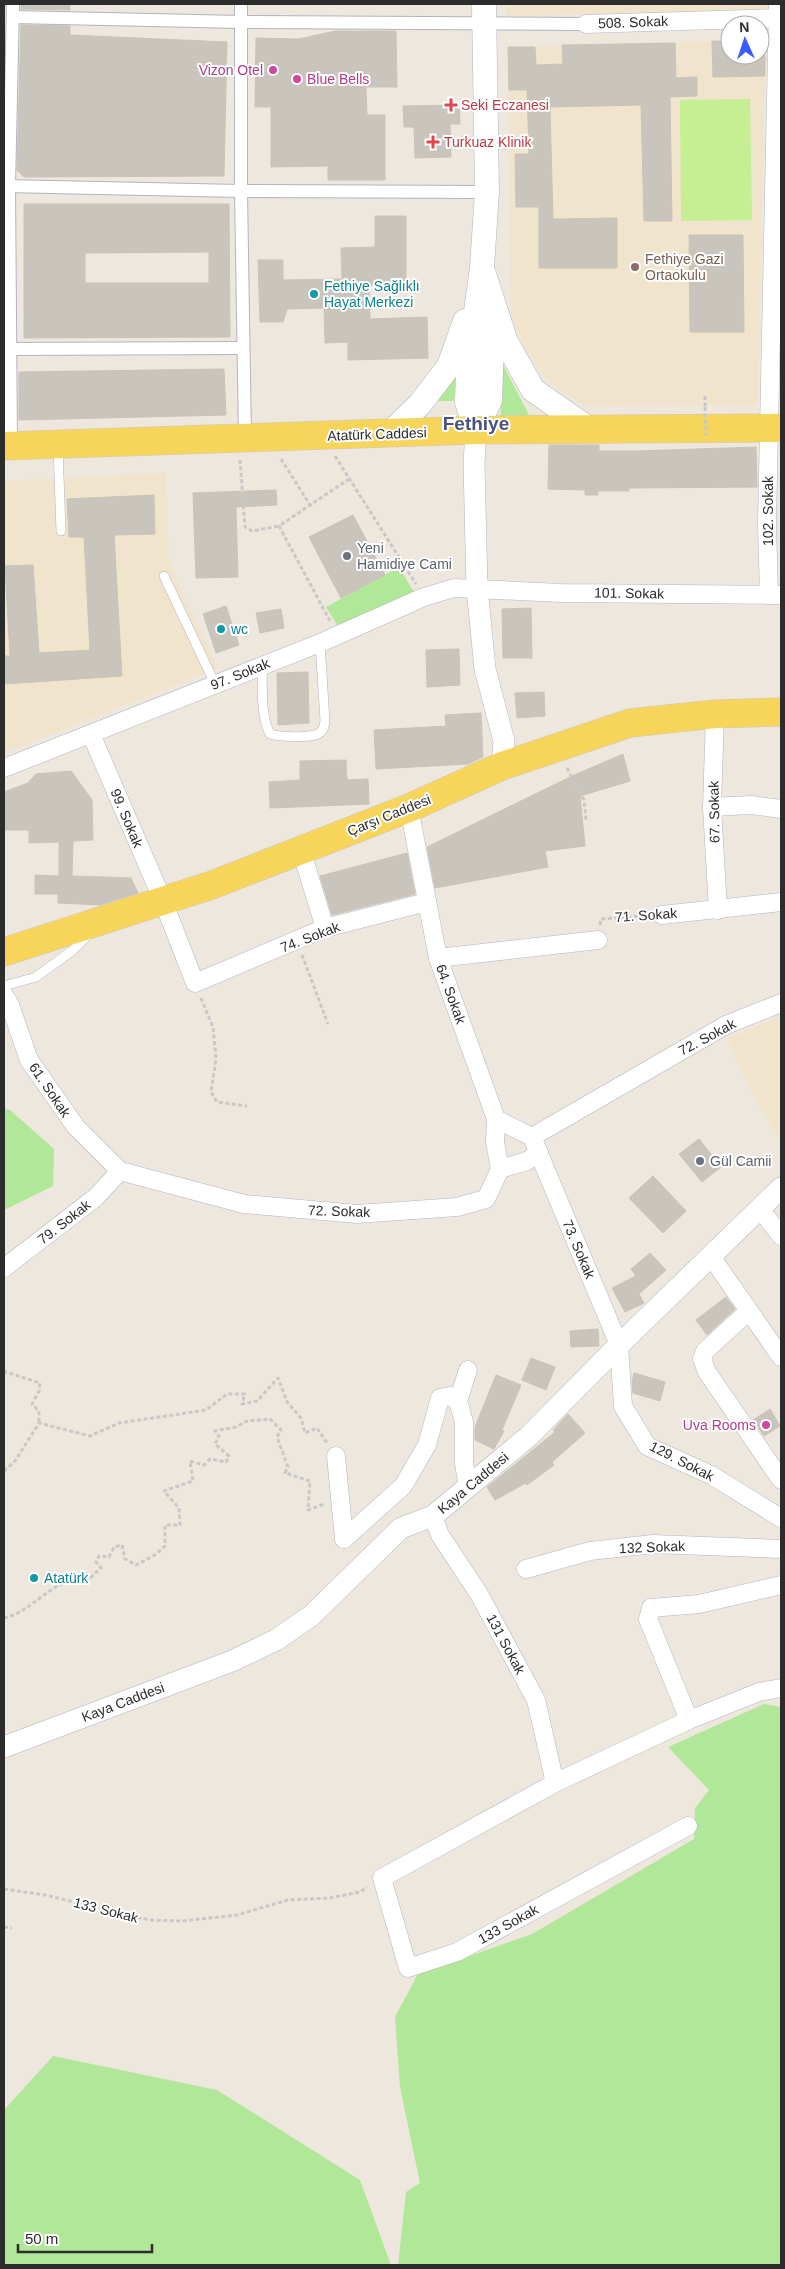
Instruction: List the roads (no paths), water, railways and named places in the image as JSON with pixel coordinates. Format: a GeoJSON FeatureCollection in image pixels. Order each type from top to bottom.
{"type":"FeatureCollection","features":[{"type":"Feature","properties":{"kind":"main road"},"geometry":{"type":"LineString","coordinates":[[476,430],[467,402],[468,371],[482,267],[487,192],[484,14]]}},
{"type":"Feature","properties":{"kind":"main road"},"geometry":{"type":"LineString","coordinates":[[482,267],[506,342],[533,390],[588,428]]}},
{"type":"Feature","properties":{"kind":"main road"},"geometry":{"type":"LineString","coordinates":[[389,434],[420,404],[449,366],[482,267]]}},
{"type":"Feature","properties":{"kind":"main road","name":"Atatürk Caddesi"},"geometry":{"type":"LineString","coordinates":[[7,445],[242,447],[389,434],[476,430],[775,428]]}},
{"type":"Feature","properties":{"kind":"main road","name":"Çarşı Caddesi"},"geometry":{"type":"LineString","coordinates":[[4,952],[212,885],[409,808],[503,753],[541,753],[630,723],[715,714],[781,712]]}},
{"type":"Feature","properties":{"kind":"street"},"geometry":{"type":"LineString","coordinates":[[7,445],[6,186],[13,4]]}},
{"type":"Feature","properties":{"kind":"street"},"geometry":{"type":"LineString","coordinates":[[241,4],[242,447]]}},
{"type":"Feature","properties":{"kind":"street","name":"508. Sokak"},"geometry":{"type":"LineString","coordinates":[[13,17],[241,22],[484,14],[586,24],[779,13]]}},
{"type":"Feature","properties":{"kind":"street","name":"102. Sokak"},"geometry":{"type":"LineString","coordinates":[[775,595],[767,524],[775,428],[779,13]]}},
{"type":"Feature","properties":{"kind":"street"},"geometry":{"type":"LineString","coordinates":[[6,186],[241,191],[487,192]]}},
{"type":"Feature","properties":{"kind":"street"},"geometry":{"type":"LineString","coordinates":[[6,349],[242,348]]}},
{"type":"Feature","properties":{"kind":"street"},"geometry":{"type":"LineString","coordinates":[[476,430],[474,489],[477,588],[485,669],[503,753]]}},
{"type":"Feature","properties":{"kind":"street","name":"97. Sokak"},"geometry":{"type":"LineString","coordinates":[[4,768],[320,643],[424,597],[454,588],[477,588]]}},
{"type":"Feature","properties":{"kind":"street","name":"101. Sokak"},"geometry":{"type":"LineString","coordinates":[[477,588],[561,593],[775,595]]}},
{"type":"Feature","properties":{"kind":"street","name":"67. Sokak"},"geometry":{"type":"LineString","coordinates":[[715,714],[712,807],[718,910]]}},
{"type":"Feature","properties":{"kind":"street","name":"99. Sokak"},"geometry":{"type":"LineString","coordinates":[[91,734],[196,983]]}},
{"type":"Feature","properties":{"kind":"street"},"geometry":{"type":"LineString","coordinates":[[712,807],[751,805],[781,808]]}},
{"type":"Feature","properties":{"kind":"street","name":"64. Sokak"},"geometry":{"type":"LineString","coordinates":[[409,808],[438,958],[496,1119]]}},
{"type":"Feature","properties":{"kind":"street"},"geometry":{"type":"LineString","coordinates":[[301,850],[325,928]]}},
{"type":"Feature","properties":{"kind":"street","name":"74. Sokak"},"geometry":{"type":"LineString","coordinates":[[196,983],[325,928],[427,902]]}},
{"type":"Feature","properties":{"kind":"street","name":"71. Sokak"},"geometry":{"type":"LineString","coordinates":[[662,915],[781,902]]}},
{"type":"Feature","properties":{"kind":"street"},"geometry":{"type":"LineString","coordinates":[[438,958],[598,940]]}},
{"type":"Feature","properties":{"kind":"street","name":"61. Sokak"},"geometry":{"type":"LineString","coordinates":[[4,995],[10,1005],[29,1060],[76,1127],[120,1171]]}},
{"type":"Feature","properties":{"kind":"street","name":"72. Sokak"},"geometry":{"type":"LineString","coordinates":[[120,1171],[244,1204],[357,1214],[457,1207],[486,1199],[500,1169],[527,1161],[536,1145],[726,1025],[781,1003]]}},
{"type":"Feature","properties":{"kind":"street"},"geometry":{"type":"LineString","coordinates":[[496,1119],[536,1145]]}},
{"type":"Feature","properties":{"kind":"street"},"geometry":{"type":"LineString","coordinates":[[496,1119],[495,1142],[500,1169]]}},
{"type":"Feature","properties":{"kind":"street","name":"73. Sokak"},"geometry":{"type":"LineString","coordinates":[[536,1145],[619,1345]]}},
{"type":"Feature","properties":{"kind":"street","name":"79. Sokak"},"geometry":{"type":"LineString","coordinates":[[4,1268],[96,1197],[120,1171]]}},
{"type":"Feature","properties":{"kind":"street","name":"Kaya Caddesi"},"geometry":{"type":"LineString","coordinates":[[4,1747],[232,1661],[276,1640],[311,1616],[401,1528],[433,1516],[529,1436],[710,1255],[781,1188]]}},
{"type":"Feature","properties":{"kind":"street"},"geometry":{"type":"LineString","coordinates":[[760,1209],[781,1236]]}},
{"type":"Feature","properties":{"kind":"street"},"geometry":{"type":"LineString","coordinates":[[710,1255],[781,1358]]}},
{"type":"Feature","properties":{"kind":"street"},"geometry":{"type":"LineString","coordinates":[[748,1311],[705,1351],[702,1359],[707,1372],[781,1480]]}},
{"type":"Feature","properties":{"kind":"street","name":"129. Sokak"},"geometry":{"type":"LineString","coordinates":[[619,1345],[623,1406],[647,1446],[711,1475],[781,1518]]}},
{"type":"Feature","properties":{"kind":"street"},"geometry":{"type":"LineString","coordinates":[[468,1370],[458,1401],[464,1422],[464,1463],[468,1488]]}},
{"type":"Feature","properties":{"kind":"street"},"geometry":{"type":"LineString","coordinates":[[336,1456],[344,1539],[403,1486],[426,1445],[440,1398],[450,1396],[458,1401]]}},
{"type":"Feature","properties":{"kind":"street","name":"131 Sokak"},"geometry":{"type":"LineString","coordinates":[[433,1516],[440,1535],[479,1594],[536,1700],[555,1783]]}},
{"type":"Feature","properties":{"kind":"street","name":"132 Sokak"},"geometry":{"type":"LineString","coordinates":[[526,1569],[590,1551],[653,1544],[781,1549]]}},
{"type":"Feature","properties":{"kind":"street"},"geometry":{"type":"LineString","coordinates":[[689,1720],[648,1619],[651,1608],[699,1604],[781,1584]]}},
{"type":"Feature","properties":{"kind":"street"},"geometry":{"type":"LineString","coordinates":[[555,1783],[689,1720],[759,1692],[781,1688]]}},
{"type":"Feature","properties":{"kind":"street","name":"133 Sokak"},"geometry":{"type":"LineString","coordinates":[[555,1783],[382,1878],[408,1968],[457,1952],[688,1826]]}},
{"type":"Feature","properties":{"kind":"lane"},"geometry":{"type":"LineString","coordinates":[[58,444],[61,531]]}},
{"type":"Feature","properties":{"kind":"lane"},"geometry":{"type":"LineString","coordinates":[[164,576],[215,684]]}},
{"type":"Feature","properties":{"kind":"lane"},"geometry":{"type":"LineString","coordinates":[[262,665],[264,710],[266,726],[270,734],[280,736],[318,734],[324,729],[325,721],[320,643]]}},
{"type":"Feature","properties":{"kind":"lane"},"geometry":{"type":"LineString","coordinates":[[4,986],[36,977],[73,950],[105,919]]}},
{"type":"Feature","properties":{"kind":"place","name":"Vizon Otel"},"geometry":{"type":"Point","coordinates":[273,70]}},
{"type":"Feature","properties":{"kind":"place","name":"Blue Bells"},"geometry":{"type":"Point","coordinates":[297,79]}},
{"type":"Feature","properties":{"kind":"place","name":"Seki Eczanesi"},"geometry":{"type":"Point","coordinates":[451,105]}},
{"type":"Feature","properties":{"kind":"place","name":"Turkuaz Klinik"},"geometry":{"type":"Point","coordinates":[433,142]}},
{"type":"Feature","properties":{"kind":"place","name":"Fethiye Gazi Ortaokulu"},"geometry":{"type":"Point","coordinates":[635,267]}},
{"type":"Feature","properties":{"kind":"place","name":"Fethiye Sağlıklı Hayat Merkezi"},"geometry":{"type":"Point","coordinates":[314,294]}},
{"type":"Feature","properties":{"kind":"place","name":"Yeni Hamidiye Cami"},"geometry":{"type":"Point","coordinates":[347,556]}},
{"type":"Feature","properties":{"kind":"place","name":"wc"},"geometry":{"type":"Point","coordinates":[221,629]}},
{"type":"Feature","properties":{"kind":"place","name":"Gül Camii"},"geometry":{"type":"Point","coordinates":[700,1161]}},
{"type":"Feature","properties":{"kind":"place","name":"Uva Rooms"},"geometry":{"type":"Point","coordinates":[766,1425]}},
{"type":"Feature","properties":{"kind":"place","name":"Atatürk"},"geometry":{"type":"Point","coordinates":[34,1578]}},
{"type":"Feature","properties":{"kind":"district","name":"Fethiye"},"geometry":{"type":"Point","coordinates":[476,423]}}]}
